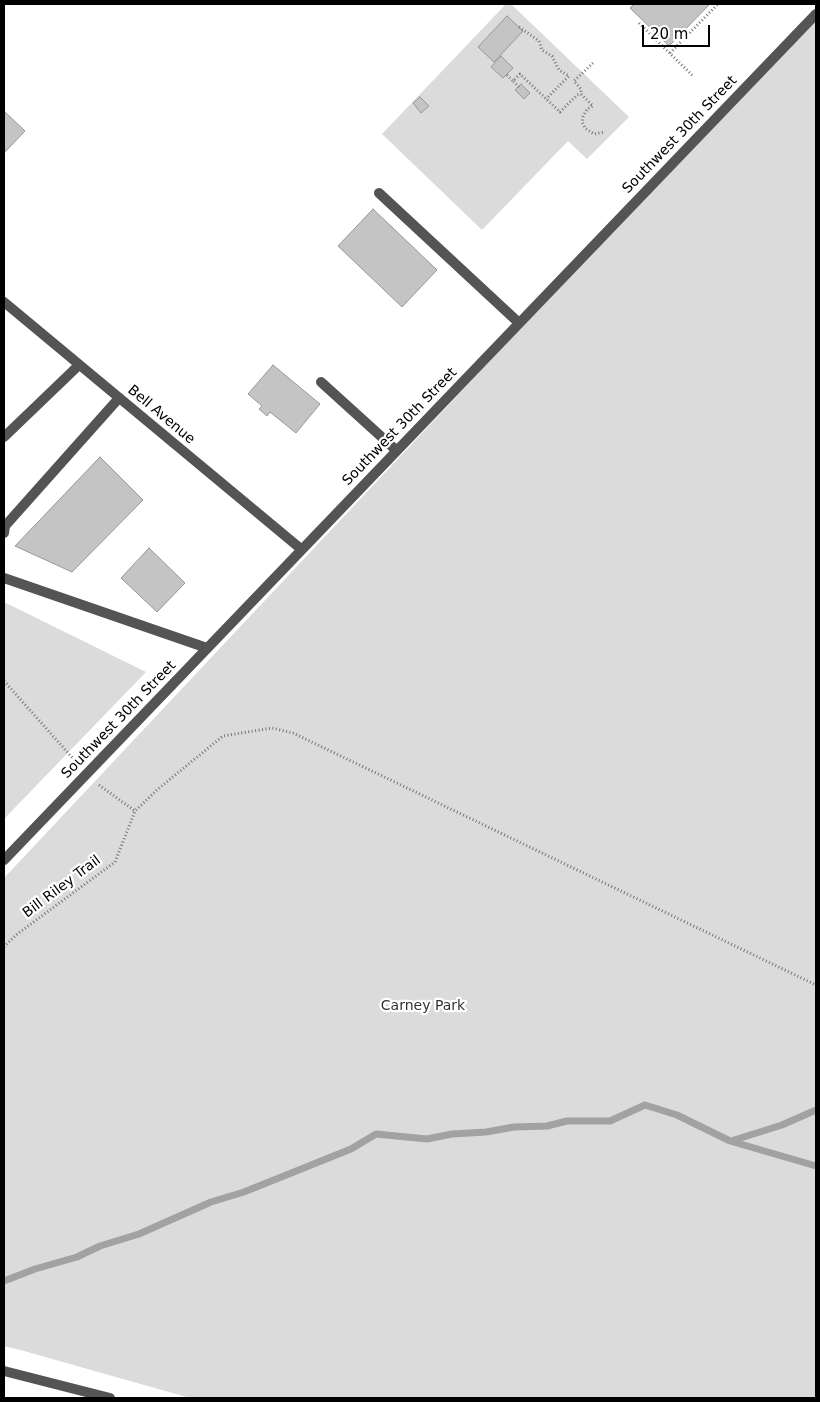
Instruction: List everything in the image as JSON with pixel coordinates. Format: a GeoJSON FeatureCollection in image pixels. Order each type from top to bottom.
{"type":"FeatureCollection","features":[{"type":"Feature","properties":{"kind":"street","name":"Southwest 30th Street"},"geometry":{"type":"LineString","coordinates":[[4,860],[816,14]]}},
{"type":"Feature","properties":{"kind":"street"},"geometry":{"type":"LineString","coordinates":[[379,193],[519,323]]}},
{"type":"Feature","properties":{"kind":"street","name":"Bell Avenue"},"geometry":{"type":"LineString","coordinates":[[4,302],[301,549]]}},
{"type":"Feature","properties":{"kind":"street"},"geometry":{"type":"LineString","coordinates":[[4,437],[79,364]]}},
{"type":"Feature","properties":{"kind":"street"},"geometry":{"type":"LineString","coordinates":[[321,382],[396,450]]}},
{"type":"Feature","properties":{"kind":"street"},"geometry":{"type":"LineString","coordinates":[[4,534],[5,526],[119,398]]}},
{"type":"Feature","properties":{"kind":"street"},"geometry":{"type":"LineString","coordinates":[[4,578],[207,648]]}},
{"type":"Feature","properties":{"kind":"street"},"geometry":{"type":"LineString","coordinates":[[4,1371],[110,1398]]}},
{"type":"Feature","properties":{"kind":"path"},"geometry":{"type":"LineString","coordinates":[[670,53],[718,4]]}},
{"type":"Feature","properties":{"kind":"path"},"geometry":{"type":"LineString","coordinates":[[639,23],[658,38],[670,53],[694,76]]}},
{"type":"Feature","properties":{"kind":"path"},"geometry":{"type":"LineString","coordinates":[[519,28],[539,41],[542,50],[552,56],[559,70],[574,81],[581,89],[581,94],[593,106],[584,113],[582,122],[585,128],[594,134],[604,132]]}},
{"type":"Feature","properties":{"kind":"path"},"geometry":{"type":"LineString","coordinates":[[574,81],[593,63]]}},
{"type":"Feature","properties":{"kind":"path"},"geometry":{"type":"LineString","coordinates":[[513,81],[520,74],[560,112],[577,95],[581,94]]}},
{"type":"Feature","properties":{"kind":"path"},"geometry":{"type":"LineString","coordinates":[[507,75],[519,86]]}},
{"type":"Feature","properties":{"kind":"path"},"geometry":{"type":"LineString","coordinates":[[546,100],[568,76]]}},
{"type":"Feature","properties":{"kind":"path"},"geometry":{"type":"LineString","coordinates":[[4,681],[87,774],[135,810],[223,736],[272,728],[293,733],[816,985]]}},
{"type":"Feature","properties":{"kind":"path","name":"Bill Riley Trail"},"geometry":{"type":"LineString","coordinates":[[4,947],[16,935],[114,862],[135,810]]}},
{"type":"Feature","properties":{"kind":"green space"},"geometry":{"type":"Polygon","coordinates":[[[506,4],[511,4],[629,117],[587,159],[568,141],[482,230],[382,134],[506,4]]]}},
{"type":"Feature","properties":{"kind":"green space","name":"Carney Park"},"geometry":{"type":"Polygon","coordinates":[[[816,14],[816,1398],[190,1398],[4,1346],[4,878],[816,14]]]}},
{"type":"Feature","properties":{"kind":"green space"},"geometry":{"type":"Polygon","coordinates":[[[4,602],[146,672],[4,819],[4,602]]]}},
{"type":"Feature","properties":{"kind":"building"},"geometry":{"type":"Polygon","coordinates":[[[634,4],[710,4],[669,46],[630,8],[634,4]]]}},
{"type":"Feature","properties":{"kind":"building"},"geometry":{"type":"Polygon","coordinates":[[[507,16],[523,31],[494,62],[478,47],[507,16]]]}},
{"type":"Feature","properties":{"kind":"building"},"geometry":{"type":"Polygon","coordinates":[[[501,56],[513,68],[503,78],[491,67],[501,56]]]}},
{"type":"Feature","properties":{"kind":"building"},"geometry":{"type":"Polygon","coordinates":[[[521,84],[530,93],[524,99],[515,90],[521,84]]]}},
{"type":"Feature","properties":{"kind":"building"},"geometry":{"type":"Polygon","coordinates":[[[420,97],[429,106],[421,113],[413,103],[420,97]]]}},
{"type":"Feature","properties":{"kind":"building"},"geometry":{"type":"Polygon","coordinates":[[[4,111],[25,131],[4,153],[4,111]]]}},
{"type":"Feature","properties":{"kind":"building"},"geometry":{"type":"Polygon","coordinates":[[[373,209],[437,270],[402,307],[338,246],[373,209]]]}},
{"type":"Feature","properties":{"kind":"building"},"geometry":{"type":"Polygon","coordinates":[[[273,365],[320,404],[296,433],[270,412],[267,416],[259,409],[262,406],[248,394],[273,365]]]}},
{"type":"Feature","properties":{"kind":"building"},"geometry":{"type":"Polygon","coordinates":[[[100,457],[143,500],[72,572],[15,546],[100,457]]]}},
{"type":"Feature","properties":{"kind":"building"},"geometry":{"type":"Polygon","coordinates":[[[149,548],[185,583],[157,612],[121,578],[149,548]]]}},
{"type":"Feature","properties":{"kind":"waterway"},"geometry":{"type":"LineString","coordinates":[[4,1281],[139,1234],[211,1202],[244,1192],[351,1149],[376,1134],[427,1139],[452,1134],[486,1132],[514,1127],[547,1126],[567,1121],[610,1121],[645,1105],[677,1115],[730,1141],[816,1166]]}},
{"type":"Feature","properties":{"kind":"waterway"},"geometry":{"type":"LineString","coordinates":[[731,1141],[782,1125],[816,1110]]}}]}
